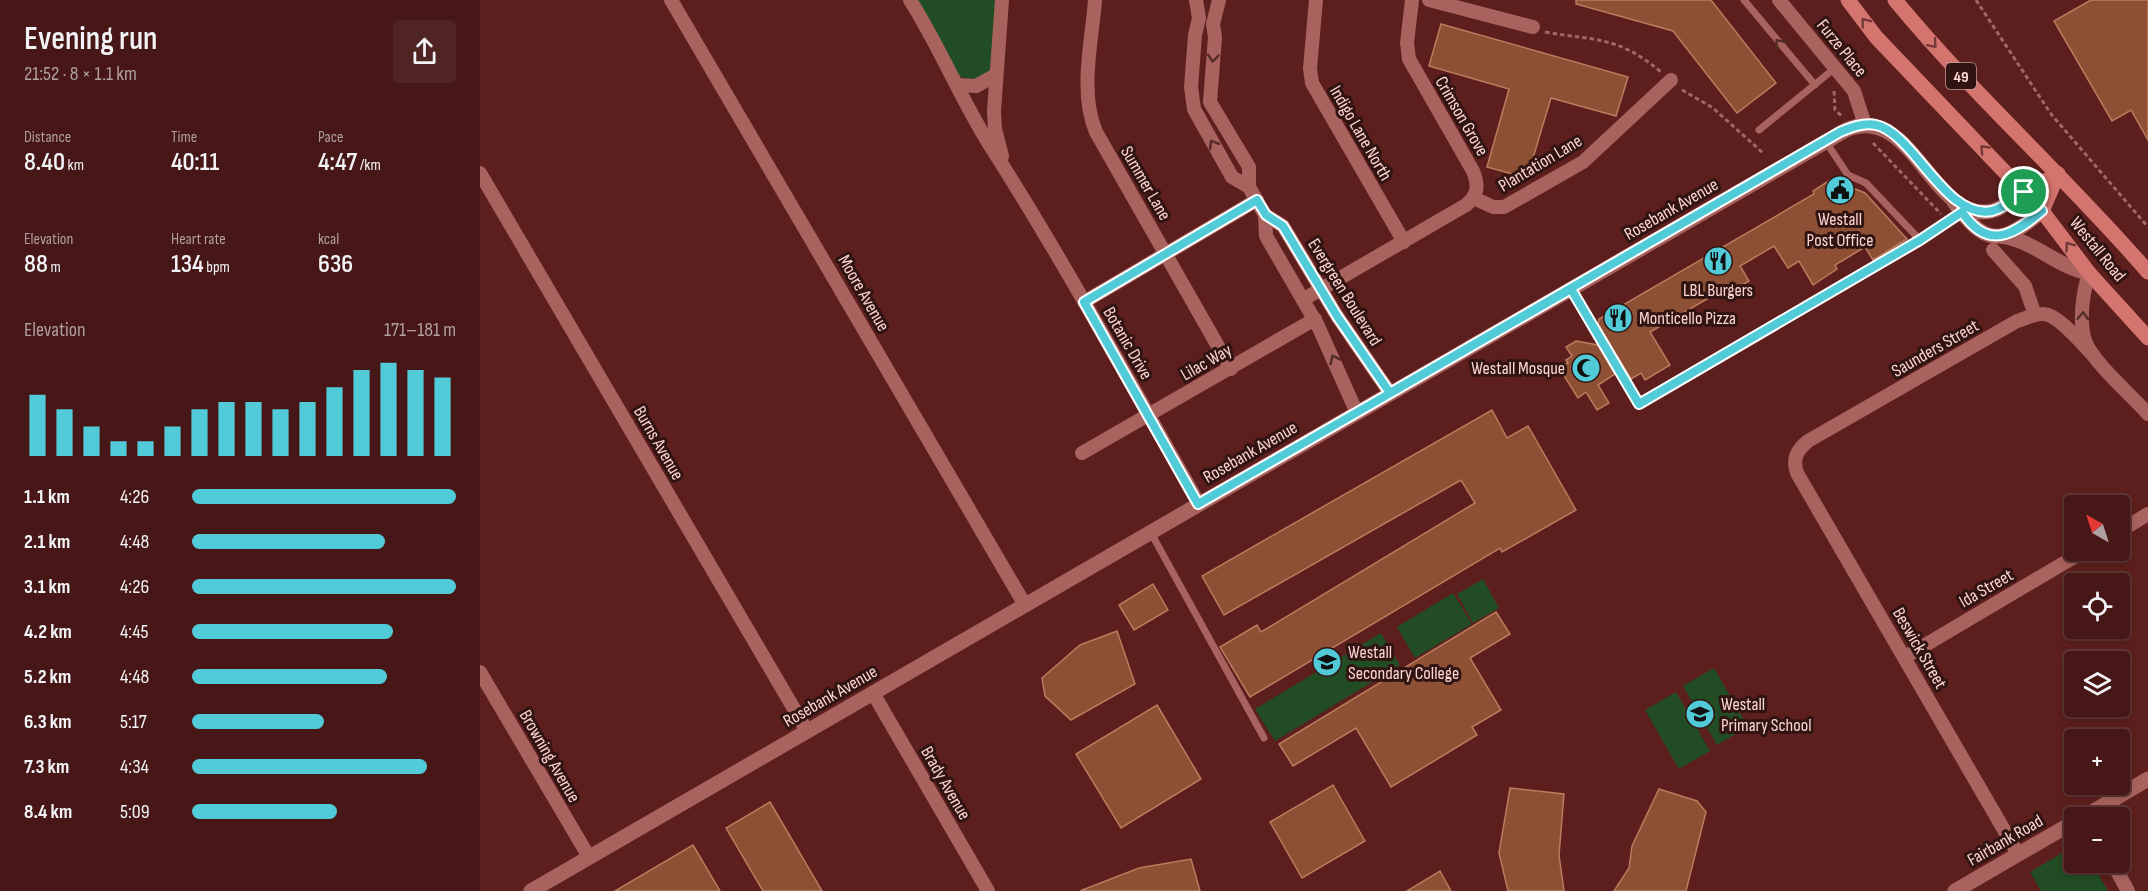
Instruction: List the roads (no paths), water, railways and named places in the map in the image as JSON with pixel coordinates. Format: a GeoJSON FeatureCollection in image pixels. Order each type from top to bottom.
{"type":"FeatureCollection","features":[{"type":"Feature","properties":{"kind":"main road","name":"Westall Road"},"geometry":{"type":"LineString","coordinates":[[1848,0],[1876,37],[2042,211],[2089,273],[2148,338]]}},
{"type":"Feature","properties":{"kind":"main road","name":"Westall Road"},"geometry":{"type":"LineString","coordinates":[[1895,0],[1952,66],[2058,174],[2148,272]]}},
{"type":"Feature","properties":{"kind":"main road"},"geometry":{"type":"LineString","coordinates":[[2024,192],[2058,174]]}},
{"type":"Feature","properties":{"kind":"main road"},"geometry":{"type":"LineString","coordinates":[[2042,211],[2058,174]]}},
{"type":"Feature","properties":{"kind":"street","name":"Moore Avenue"},"geometry":{"type":"LineString","coordinates":[[671,0],[1025,605]]}},
{"type":"Feature","properties":{"kind":"street","name":"Botanic Drive"},"geometry":{"type":"LineString","coordinates":[[910,0],[990,146],[1006,169],[1084,302],[1198,504]]}},
{"type":"Feature","properties":{"kind":"street","name":"Botanic Drive"},"geometry":{"type":"LineString","coordinates":[[1002,0],[996,75],[995,129],[1006,169]]}},
{"type":"Feature","properties":{"kind":"street","name":"Summer Lane"},"geometry":{"type":"LineString","coordinates":[[1095,0],[1087,93],[1089,115],[1096,132],[1231,369]]}},
{"type":"Feature","properties":{"kind":"street","name":"Evergreen Boulevard"},"geometry":{"type":"LineString","coordinates":[[1196,0],[1199,18],[1195,35],[1191,87],[1194,109],[1232,177],[1249,187],[1266,215],[1283,226],[1320,290],[1390,393]]}},
{"type":"Feature","properties":{"kind":"street","name":"Evergreen Boulevard"},"geometry":{"type":"LineString","coordinates":[[1219,0],[1213,24],[1215,37],[1209,98],[1249,167],[1249,187]]}},
{"type":"Feature","properties":{"kind":"street","name":"Indigo Lane North"},"geometry":{"type":"LineString","coordinates":[[1316,0],[1310,68],[1312,83],[1404,242]]}},
{"type":"Feature","properties":{"kind":"street","name":"Crimson Grove"},"geometry":{"type":"LineString","coordinates":[[1412,0],[1407,43],[1409,58],[1473,171],[1477,186],[1474,198]]}},
{"type":"Feature","properties":{"kind":"street"},"geometry":{"type":"LineString","coordinates":[[1429,0],[1533,27]]}},
{"type":"Feature","properties":{"kind":"street","name":"Furze Place"},"geometry":{"type":"LineString","coordinates":[[1779,0],[1854,92],[1865,125]]}},
{"type":"Feature","properties":{"kind":"street"},"geometry":{"type":"LineString","coordinates":[[958,85],[976,86],[996,75]]}},
{"type":"Feature","properties":{"kind":"street","name":"Plantation Lane"},"geometry":{"type":"LineString","coordinates":[[1474,198],[1492,207],[1504,207],[1575,167],[1671,80]]}},
{"type":"Feature","properties":{"kind":"street","name":"Rosebank Avenue"},"geometry":{"type":"LineString","coordinates":[[531,891],[1825,141],[1851,127],[1865,125]]}},
{"type":"Feature","properties":{"kind":"street"},"geometry":{"type":"LineString","coordinates":[[1865,125],[1876,125],[1891,133],[1947,192],[1969,223],[1995,243],[2025,286],[2030,317],[2046,314],[2056,319],[2148,414]]}},
{"type":"Feature","properties":{"kind":"street","name":"Burns Avenue"},"geometry":{"type":"LineString","coordinates":[[480,173],[807,731]]}},
{"type":"Feature","properties":{"kind":"street"},"geometry":{"type":"LineString","coordinates":[[1947,192],[1969,208],[1986,211],[1999,208],[2024,192]]}},
{"type":"Feature","properties":{"kind":"street"},"geometry":{"type":"LineString","coordinates":[[1304,299],[1404,242],[1474,198]]}},
{"type":"Feature","properties":{"kind":"street"},"geometry":{"type":"LineString","coordinates":[[1084,302],[1257,200]]}},
{"type":"Feature","properties":{"kind":"street"},"geometry":{"type":"LineString","coordinates":[[1995,243],[2016,231],[2042,211]]}},
{"type":"Feature","properties":{"kind":"street","name":"Evergreen Boulevard"},"geometry":{"type":"LineString","coordinates":[[1266,215],[1266,236],[1315,319],[1357,413]]}},
{"type":"Feature","properties":{"kind":"street"},"geometry":{"type":"LineString","coordinates":[[1995,243],[2018,240],[2074,270],[2089,273],[2084,296],[2083,329],[2085,342],[2094,356]]}},
{"type":"Feature","properties":{"kind":"street","name":"Saunders Street"},"geometry":{"type":"LineString","coordinates":[[1794,459],[1800,448],[1808,441],[2017,321],[2030,317]]}},
{"type":"Feature","properties":{"kind":"street","name":"Lilac Way"},"geometry":{"type":"LineString","coordinates":[[1082,453],[1315,319]]}},
{"type":"Feature","properties":{"kind":"street","name":"Beswick Street"},"geometry":{"type":"LineString","coordinates":[[1794,459],[1797,473],[2018,854]]}},
{"type":"Feature","properties":{"kind":"street"},"geometry":{"type":"LineString","coordinates":[[2130,525],[2148,514]]}},
{"type":"Feature","properties":{"kind":"street","name":"Ida Street"},"geometry":{"type":"LineString","coordinates":[[1905,657],[2067,561]]}},
{"type":"Feature","properties":{"kind":"street","name":"Browning Avenue"},"geometry":{"type":"LineString","coordinates":[[480,672],[589,857]]}},
{"type":"Feature","properties":{"kind":"street","name":"Brady Avenue"},"geometry":{"type":"LineString","coordinates":[[873,693],[988,891]]}},
{"type":"Feature","properties":{"kind":"street","name":"Fairbank Road"},"geometry":{"type":"LineString","coordinates":[[2101,807],[2148,779]]}},
{"type":"Feature","properties":{"kind":"street","name":"Fairbank Road"},"geometry":{"type":"LineString","coordinates":[[1955,891],[2064,828]]}},
{"type":"Feature","properties":{"kind":"street"},"geometry":{"type":"LineString","coordinates":[[2118,873],[2128,891]]}},
{"type":"Feature","properties":{"kind":"lane"},"geometry":{"type":"LineString","coordinates":[[1744,0],[1815,85]]}},
{"type":"Feature","properties":{"kind":"lane"},"geometry":{"type":"LineString","coordinates":[[1759,130],[1836,68]]}},
{"type":"Feature","properties":{"kind":"lane"},"geometry":{"type":"LineString","coordinates":[[1825,141],[1848,176],[1866,183],[1920,240]]}},
{"type":"Feature","properties":{"kind":"lane"},"geometry":{"type":"LineString","coordinates":[[1571,289],[1639,404],[1920,240],[1962,212]]}},
{"type":"Feature","properties":{"kind":"lane"},"geometry":{"type":"LineString","coordinates":[[1150,533],[1264,738]]}},
{"type":"Feature","properties":{"kind":"place","name":"Westall Post Office"},"geometry":{"type":"Point","coordinates":[1840,190]}},
{"type":"Feature","properties":{"kind":"place","name":"LBL Burgers"},"geometry":{"type":"Point","coordinates":[1718,261]}},
{"type":"Feature","properties":{"kind":"place","name":"Monticello Pizza"},"geometry":{"type":"Point","coordinates":[1618,318]}},
{"type":"Feature","properties":{"kind":"place","name":"Westall Mosque"},"geometry":{"type":"Point","coordinates":[1586,368]}},
{"type":"Feature","properties":{"kind":"place","name":"Westall Secondary College"},"geometry":{"type":"Point","coordinates":[1327,662]}},
{"type":"Feature","properties":{"kind":"place","name":"Westall Primary School"},"geometry":{"type":"Point","coordinates":[1700,714]}}]}
